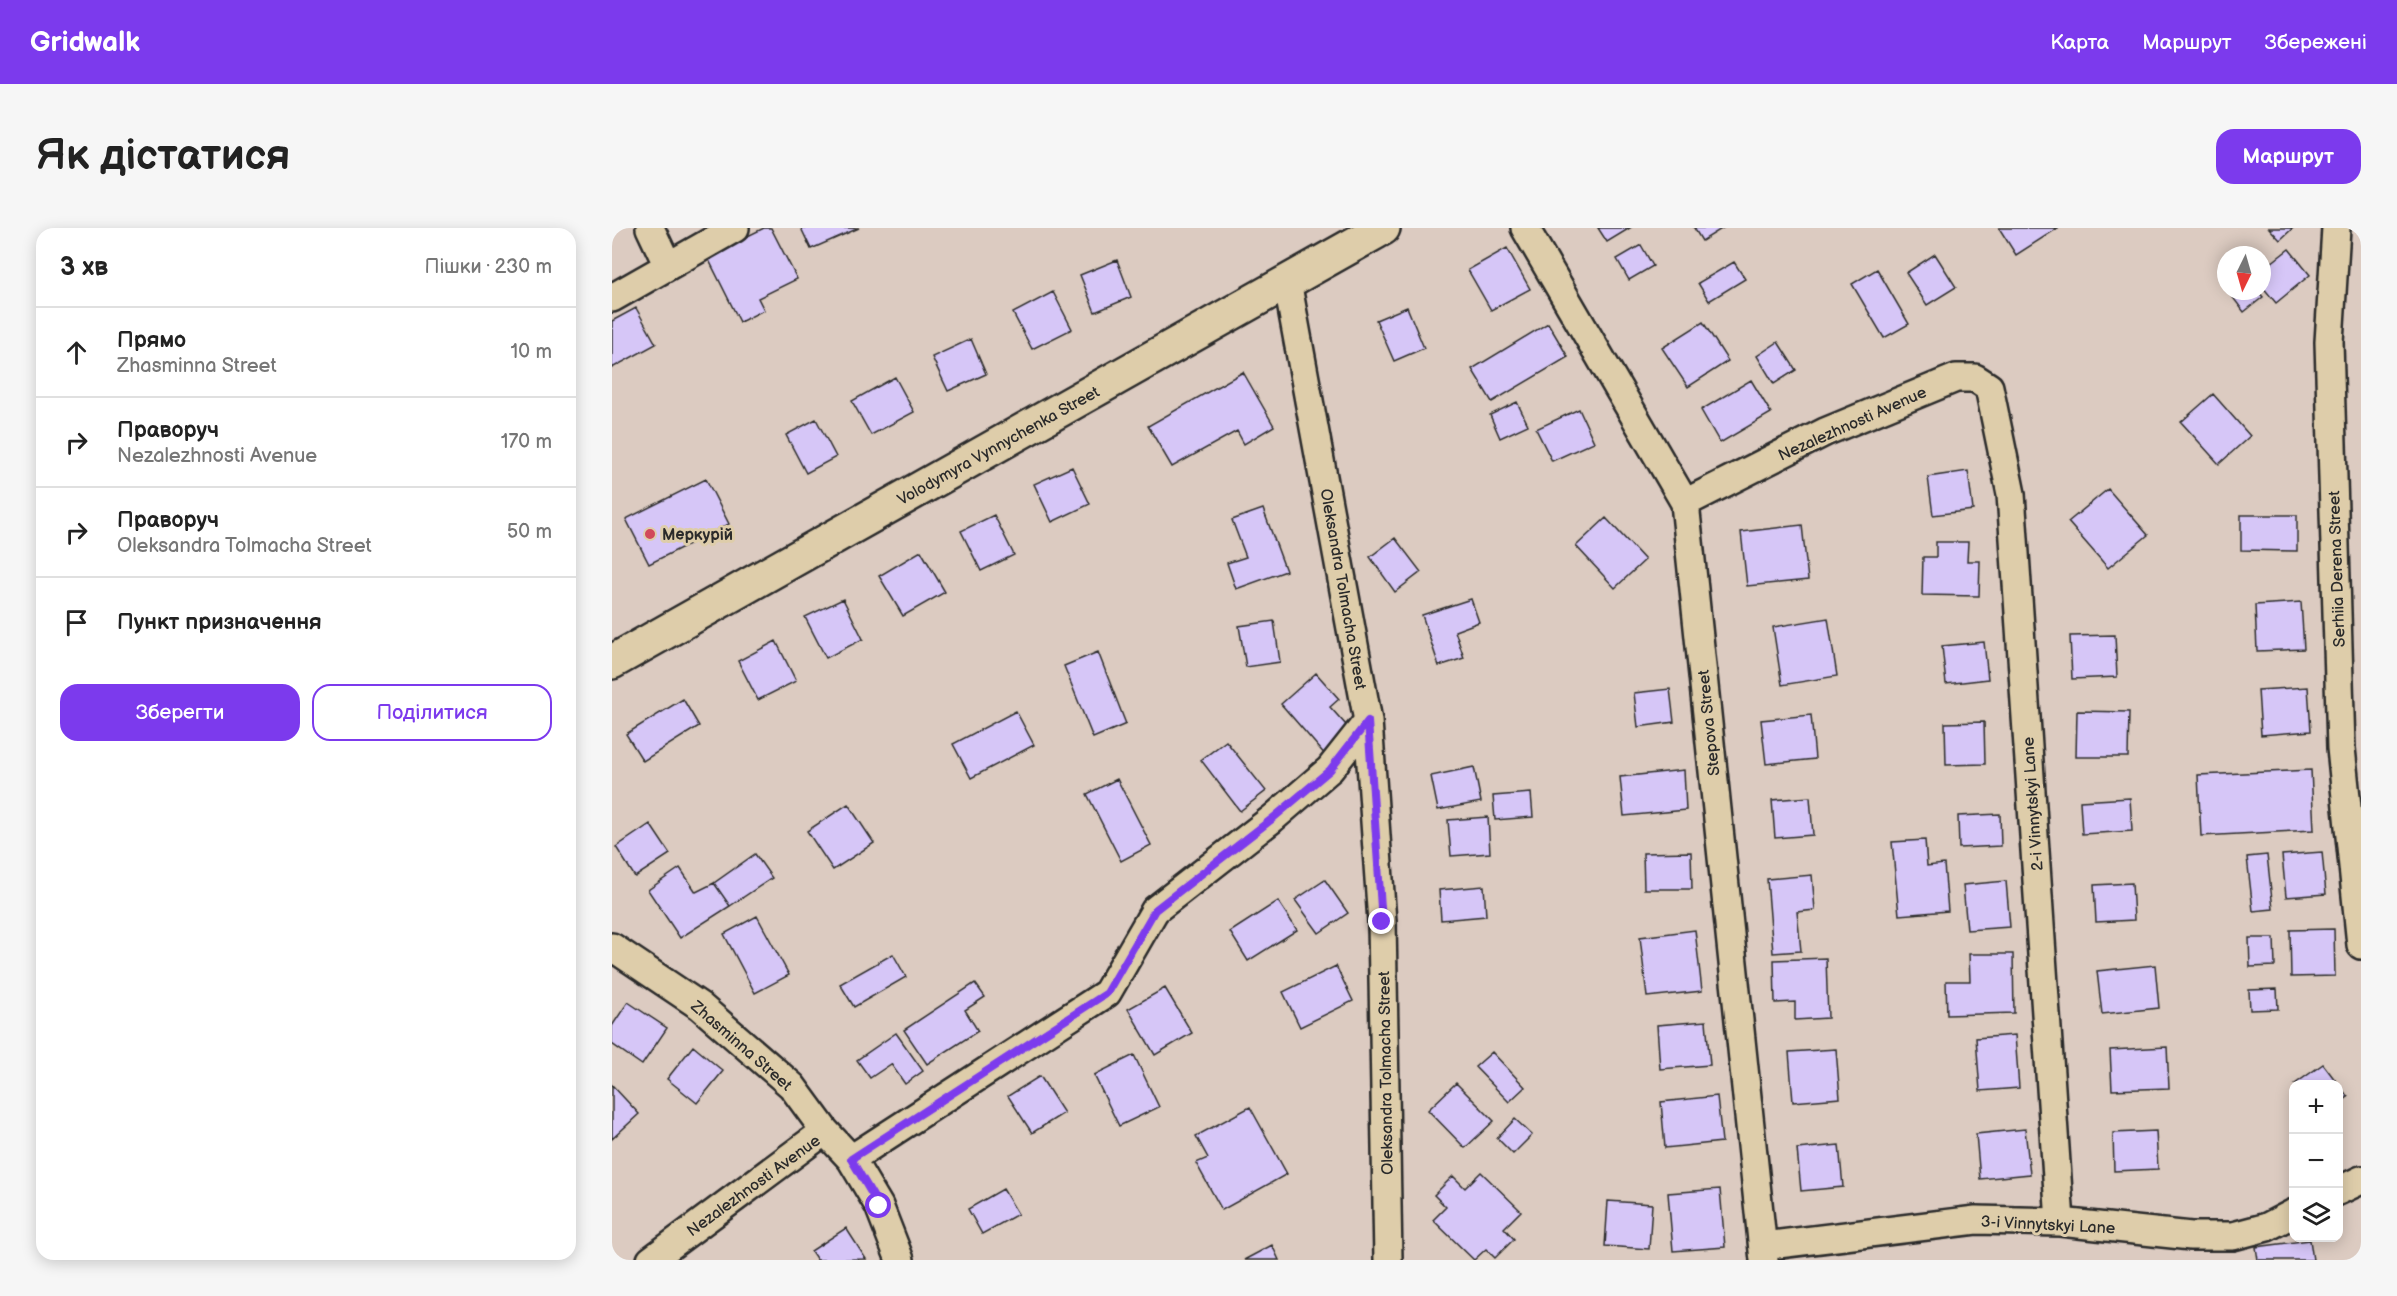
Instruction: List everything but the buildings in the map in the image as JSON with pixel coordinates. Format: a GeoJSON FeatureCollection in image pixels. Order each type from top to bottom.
{"type":"FeatureCollection","features":[{"type":"Feature","properties":{"kind":"main road","name":"Volodymyra Vynnychenka Street"},"geometry":{"type":"LineString","coordinates":[[612,662],[1383,228]]}},
{"type":"Feature","properties":{"kind":"street"},"geometry":{"type":"LineString","coordinates":[[650,228],[668,266]]}},
{"type":"Feature","properties":{"kind":"street"},"geometry":{"type":"LineString","coordinates":[[612,298],[735,228]]}},
{"type":"Feature","properties":{"kind":"street","name":"Stepova Street"},"geometry":{"type":"LineString","coordinates":[[1525,228],[1685,503],[1763,1253]]}},
{"type":"Feature","properties":{"kind":"street","name":"Serhiia Derena Street"},"geometry":{"type":"LineString","coordinates":[[2336,228],[2329,342],[2341,748],[2361,945]]}},
{"type":"Feature","properties":{"kind":"street","name":"Oleksandra Tolmacha Street"},"geometry":{"type":"LineString","coordinates":[[1287,281],[1368,721],[1382,922],[1388,1260]]}},
{"type":"Feature","properties":{"kind":"street","name":"Nezalezhnosti Avenue"},"geometry":{"type":"LineString","coordinates":[[1685,503],[1825,432],[1956,378],[1975,378],[1989,387]]}},
{"type":"Feature","properties":{"kind":"street","name":"2-i Vinnytskyi Lane"},"geometry":{"type":"LineString","coordinates":[[1989,387],[2011,494],[2060,1222]]}},
{"type":"Feature","properties":{"kind":"street"},"geometry":{"type":"LineString","coordinates":[[851,1159],[1107,993],[1155,910],[1272,819],[1330,770],[1368,721]]}},
{"type":"Feature","properties":{"kind":"street","name":"Zhasminna Street"},"geometry":{"type":"LineString","coordinates":[[612,947],[700,1006],[792,1086],[825,1131],[851,1159],[879,1206],[900,1260]]}},
{"type":"Feature","properties":{"kind":"street","name":"Nezalezhnosti Avenue"},"geometry":{"type":"LineString","coordinates":[[651,1260],[825,1131]]}},
{"type":"Feature","properties":{"kind":"street"},"geometry":{"type":"LineString","coordinates":[[2343,1189],[2361,1180]]}},
{"type":"Feature","properties":{"kind":"street","name":"3-i Vinnytskyi Lane"},"geometry":{"type":"LineString","coordinates":[[1763,1253],[1976,1220],[2060,1222],[2191,1236],[2233,1236],[2267,1227],[2289,1216]]}},
{"type":"Feature","properties":{"kind":"place","name":"Меркурій"},"geometry":{"type":"Point","coordinates":[650,534]}},
{"type":"Feature","properties":{"kind":"route"},"geometry":{"type":"LineString","coordinates":[[879,1206],[851,1159],[1107,993],[1155,910],[1272,819],[1330,770],[1368,721],[1382,922]]}}]}
